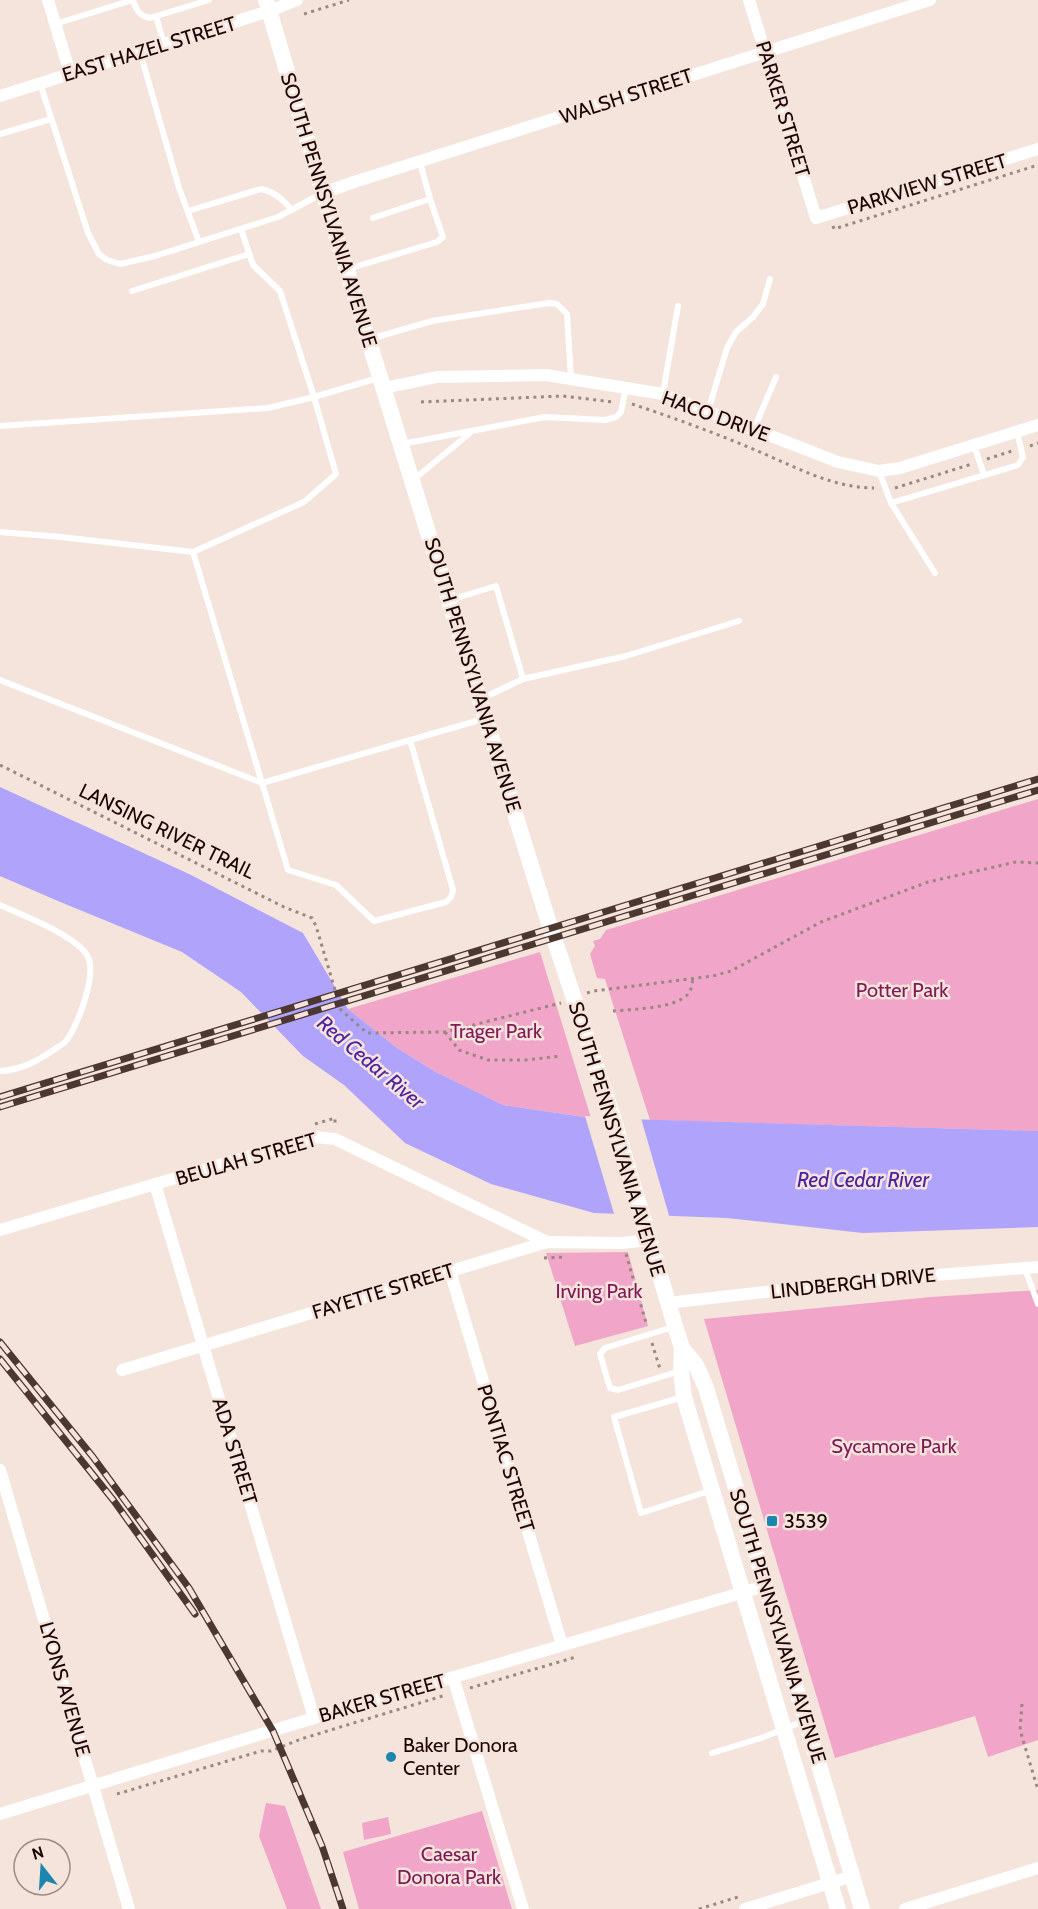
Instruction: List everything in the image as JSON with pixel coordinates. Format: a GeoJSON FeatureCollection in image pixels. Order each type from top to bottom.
{"type":"FeatureCollection","features":[{"type":"Feature","properties":{"kind":"main road","name":"SOUTH PENNSYLVANIA AVENUE"},"geometry":{"type":"LineString","coordinates":[[267,6],[546,914],[613,1117],[682,1348],[681,1371],[684,1397],[838,1909]]}},
{"type":"Feature","properties":{"kind":"main road","name":"SOUTH PENNSYLVANIA AVENUE"},"geometry":{"type":"LineString","coordinates":[[682,1348],[696,1365],[706,1388],[862,1909]]}},
{"type":"Feature","properties":{"kind":"street"},"geometry":{"type":"LineString","coordinates":[[48,0],[70,73]]}},
{"type":"Feature","properties":{"kind":"street","name":"EAST HAZEL STREET"},"geometry":{"type":"LineString","coordinates":[[0,96],[164,44],[267,6],[297,0]]}},
{"type":"Feature","properties":{"kind":"street","name":"PARKER STREET"},"geometry":{"type":"LineString","coordinates":[[750,0],[816,219]]}},
{"type":"Feature","properties":{"kind":"street","name":"WALSH STREET"},"geometry":{"type":"LineString","coordinates":[[323,193],[930,0]]}},
{"type":"Feature","properties":{"kind":"street","name":"PARKVIEW STREET"},"geometry":{"type":"LineString","coordinates":[[816,219],[1038,149]]}},
{"type":"Feature","properties":{"kind":"street","name":"HACO DRIVE"},"geometry":{"type":"LineString","coordinates":[[382,382],[436,377],[546,375],[663,394],[838,462],[879,471],[900,468],[1038,425]]}},
{"type":"Feature","properties":{"kind":"street","name":"BEULAH STREET"},"geometry":{"type":"LineString","coordinates":[[0,1230],[314,1137],[324,1137],[335,1139],[547,1242]]}},
{"type":"Feature","properties":{"kind":"street","name":"ADA STREET"},"geometry":{"type":"LineString","coordinates":[[155,1184],[314,1718]]}},
{"type":"Feature","properties":{"kind":"street","name":"FAYETTE STREET"},"geometry":{"type":"LineString","coordinates":[[122,1370],[547,1242],[622,1243],[649,1240]]}},
{"type":"Feature","properties":{"kind":"street","name":"LINDBERGH DRIVE"},"geometry":{"type":"LineString","coordinates":[[668,1303],[861,1281],[1038,1267]]}},
{"type":"Feature","properties":{"kind":"street","name":"PONTIAC STREET"},"geometry":{"type":"LineString","coordinates":[[450,1271],[562,1645]]}},
{"type":"Feature","properties":{"kind":"street","name":"LYONS AVENUE"},"geometry":{"type":"LineString","coordinates":[[0,1470],[129,1909]]}},
{"type":"Feature","properties":{"kind":"street","name":"BAKER STREET"},"geometry":{"type":"LineString","coordinates":[[0,1814],[314,1718],[765,1586]]}},
{"type":"Feature","properties":{"kind":"street"},"geometry":{"type":"LineString","coordinates":[[453,1677],[523,1909]]}},
{"type":"Feature","properties":{"kind":"street"},"geometry":{"type":"LineString","coordinates":[[905,1909],[1038,1868]]}},
{"type":"Feature","properties":{"kind":"street"},"geometry":{"type":"LineString","coordinates":[[745,1909],[853,1876]]}},
{"type":"Feature","properties":{"kind":"lane"},"geometry":{"type":"LineString","coordinates":[[56,24],[133,0],[136,10],[144,17],[150,18],[209,0]]}},
{"type":"Feature","properties":{"kind":"lane"},"geometry":{"type":"LineString","coordinates":[[156,16],[164,44]]}},
{"type":"Feature","properties":{"kind":"lane"},"geometry":{"type":"LineString","coordinates":[[140,52],[173,166],[199,242]]}},
{"type":"Feature","properties":{"kind":"lane"},"geometry":{"type":"LineString","coordinates":[[40,83],[88,233],[99,254],[107,260],[120,264],[155,256],[278,217],[323,193]]}},
{"type":"Feature","properties":{"kind":"lane"},"geometry":{"type":"LineString","coordinates":[[0,134],[51,119]]}},
{"type":"Feature","properties":{"kind":"lane"},"geometry":{"type":"LineString","coordinates":[[348,270],[441,240],[442,234],[420,161]]}},
{"type":"Feature","properties":{"kind":"lane"},"geometry":{"type":"LineString","coordinates":[[188,211],[261,189],[272,191],[292,210]]}},
{"type":"Feature","properties":{"kind":"lane"},"geometry":{"type":"LineString","coordinates":[[373,218],[430,199]]}},
{"type":"Feature","properties":{"kind":"lane"},"geometry":{"type":"LineString","coordinates":[[0,532],[193,552],[304,502],[336,474],[280,291],[253,265],[241,229]]}},
{"type":"Feature","properties":{"kind":"lane"},"geometry":{"type":"LineString","coordinates":[[132,291],[249,254]]}},
{"type":"Feature","properties":{"kind":"lane"},"geometry":{"type":"LineString","coordinates":[[708,411],[727,348],[736,332],[753,317],[763,304],[770,279]]}},
{"type":"Feature","properties":{"kind":"lane"},"geometry":{"type":"LineString","coordinates":[[369,339],[432,321],[549,303],[557,304],[567,314],[570,379]]}},
{"type":"Feature","properties":{"kind":"lane"},"geometry":{"type":"LineString","coordinates":[[663,394],[678,306]]}},
{"type":"Feature","properties":{"kind":"lane"},"geometry":{"type":"LineString","coordinates":[[754,429],[776,377]]}},
{"type":"Feature","properties":{"kind":"lane"},"geometry":{"type":"LineString","coordinates":[[0,426],[268,408],[382,382]]}},
{"type":"Feature","properties":{"kind":"lane"},"geometry":{"type":"LineString","coordinates":[[401,444],[545,417],[605,420],[616,417],[621,412],[626,388]]}},
{"type":"Feature","properties":{"kind":"lane"},"geometry":{"type":"LineString","coordinates":[[412,480],[472,431]]}},
{"type":"Feature","properties":{"kind":"lane"},"geometry":{"type":"LineString","coordinates":[[891,503],[1018,465],[1023,457],[1017,432]]}},
{"type":"Feature","properties":{"kind":"lane"},"geometry":{"type":"LineString","coordinates":[[974,445],[984,475]]}},
{"type":"Feature","properties":{"kind":"lane"},"geometry":{"type":"LineString","coordinates":[[879,471],[891,503],[935,573]]}},
{"type":"Feature","properties":{"kind":"lane"},"geometry":{"type":"LineString","coordinates":[[193,552],[288,870],[336,885],[374,921],[446,902],[452,897],[453,890],[410,740]]}},
{"type":"Feature","properties":{"kind":"lane"},"geometry":{"type":"LineString","coordinates":[[450,600],[496,586],[524,680]]}},
{"type":"Feature","properties":{"kind":"lane"},"geometry":{"type":"LineString","coordinates":[[481,700],[524,680],[626,656],[739,621]]}},
{"type":"Feature","properties":{"kind":"lane"},"geometry":{"type":"LineString","coordinates":[[0,680],[262,783],[486,717]]}},
{"type":"Feature","properties":{"kind":"lane"},"geometry":{"type":"LineString","coordinates":[[0,905],[65,935],[89,956],[92,974],[84,1004],[65,1042],[38,1061],[12,1070],[0,1071]]}},
{"type":"Feature","properties":{"kind":"lane"},"geometry":{"type":"LineString","coordinates":[[1025,1268],[1038,1304]]}},
{"type":"Feature","properties":{"kind":"lane"},"geometry":{"type":"LineString","coordinates":[[675,1326],[605,1348],[600,1354],[610,1388],[618,1390],[681,1371]]}},
{"type":"Feature","properties":{"kind":"lane"},"geometry":{"type":"LineString","coordinates":[[684,1397],[614,1417],[641,1513],[712,1490]]}},
{"type":"Feature","properties":{"kind":"lane"},"geometry":{"type":"LineString","coordinates":[[712,1753],[761,1738],[806,1720]]}},
{"type":"Feature","properties":{"kind":"path"},"geometry":{"type":"LineString","coordinates":[[303,14],[349,0]]}},
{"type":"Feature","properties":{"kind":"path"},"geometry":{"type":"LineString","coordinates":[[830,214],[834,230],[1038,165]]}},
{"type":"Feature","properties":{"kind":"path"},"geometry":{"type":"LineString","coordinates":[[421,402],[562,396],[630,403],[689,422],[827,480],[859,488],[898,488],[1038,443]]}},
{"type":"Feature","properties":{"kind":"path","name":"LANSING RIVER TRAIL"},"geometry":{"type":"LineString","coordinates":[[0,765],[284,907],[312,918],[341,1010],[367,1033],[445,1032]]}},
{"type":"Feature","properties":{"kind":"path"},"geometry":{"type":"LineString","coordinates":[[678,980],[713,976],[730,971],[821,922],[928,882],[1016,862],[1038,863]]}},
{"type":"Feature","properties":{"kind":"path"},"geometry":{"type":"LineString","coordinates":[[613,1011],[670,1004],[687,995],[691,990],[693,978]]}},
{"type":"Feature","properties":{"kind":"path"},"geometry":{"type":"LineString","coordinates":[[465,1026],[445,1032],[459,1050],[488,1060],[526,1060],[561,1056]]}},
{"type":"Feature","properties":{"kind":"path"},"geometry":{"type":"LineString","coordinates":[[616,1256],[627,1255]]}},
{"type":"Feature","properties":{"kind":"path"},"geometry":{"type":"LineString","coordinates":[[541,1258],[573,1257]]}},
{"type":"Feature","properties":{"kind":"path"},"geometry":{"type":"LineString","coordinates":[[97,1800],[261,1751],[271,1751],[301,1739],[585,1654]]}},
{"type":"Feature","properties":{"kind":"path"},"geometry":{"type":"LineString","coordinates":[[1022,1704],[1020,1730],[1038,1790]]}},
{"type":"Feature","properties":{"kind":"green space","name":"Potter Park"},"geometry":{"type":"Polygon","coordinates":[[[1038,799],[1038,1131],[650,1120],[605,979],[597,978],[590,954],[595,946],[593,941],[600,939],[606,930],[1038,799]]]}},
{"type":"Feature","properties":{"kind":"green space","name":"Trager Park"},"geometry":{"type":"Polygon","coordinates":[[[540,952],[591,1118],[503,1105],[434,1071],[397,1048],[348,1009],[540,952]]]}},
{"type":"Feature","properties":{"kind":"green space","name":"Irving Park"},"geometry":{"type":"Polygon","coordinates":[[[628,1252],[648,1326],[575,1346],[546,1253],[628,1252]]]}},
{"type":"Feature","properties":{"kind":"green space","name":"Sycamore Park"},"geometry":{"type":"Polygon","coordinates":[[[1038,1290],[1038,1740],[988,1757],[975,1716],[835,1758],[704,1319],[931,1297],[1038,1290]]]}},
{"type":"Feature","properties":{"kind":"green space"},"geometry":{"type":"Polygon","coordinates":[[[266,1803],[285,1806],[321,1909],[287,1909],[259,1836],[266,1803]]]}},
{"type":"Feature","properties":{"kind":"green space","name":"Caesar Donora Park"},"geometry":{"type":"Polygon","coordinates":[[[482,1811],[512,1909],[359,1909],[343,1852],[482,1811]]]}},
{"type":"Feature","properties":{"kind":"green space"},"geometry":{"type":"Polygon","coordinates":[[[388,1817],[391,1834],[364,1840],[362,1823],[388,1817]]]}},
{"type":"Feature","properties":{"kind":"water","name":"Red Cedar River"},"geometry":{"type":"Polygon","coordinates":[[[0,787],[189,874],[303,933],[348,1009],[397,1048],[434,1071],[503,1105],[591,1118],[1038,1131],[1038,1227],[863,1233],[727,1218],[594,1213],[491,1184],[405,1143],[344,1085],[303,1056],[241,992],[182,952],[0,876],[0,787]]]}},
{"type":"Feature","properties":{"kind":"pier"},"geometry":{"type":"Polygon","coordinates":[[[585,1116],[641,1118],[670,1219],[615,1217],[585,1116]]]}},
{"type":"Feature","properties":{"kind":"railway"},"geometry":{"type":"LineString","coordinates":[[0,1097],[1038,779]]}},
{"type":"Feature","properties":{"kind":"railway"},"geometry":{"type":"LineString","coordinates":[[0,1107],[1038,790]]}},
{"type":"Feature","properties":{"kind":"railway"},"geometry":{"type":"LineString","coordinates":[[0,1342],[93,1457],[189,1588],[273,1731],[322,1846],[343,1909]]}},
{"type":"Feature","properties":{"kind":"railway"},"geometry":{"type":"LineString","coordinates":[[0,1359],[114,1501],[195,1614]]}},
{"type":"Feature","properties":{"kind":"place","name":"3539"},"geometry":{"type":"Point","coordinates":[772,1521]}},
{"type":"Feature","properties":{"kind":"place","name":"Baker Donora Center"},"geometry":{"type":"Point","coordinates":[391,1757]}}]}
